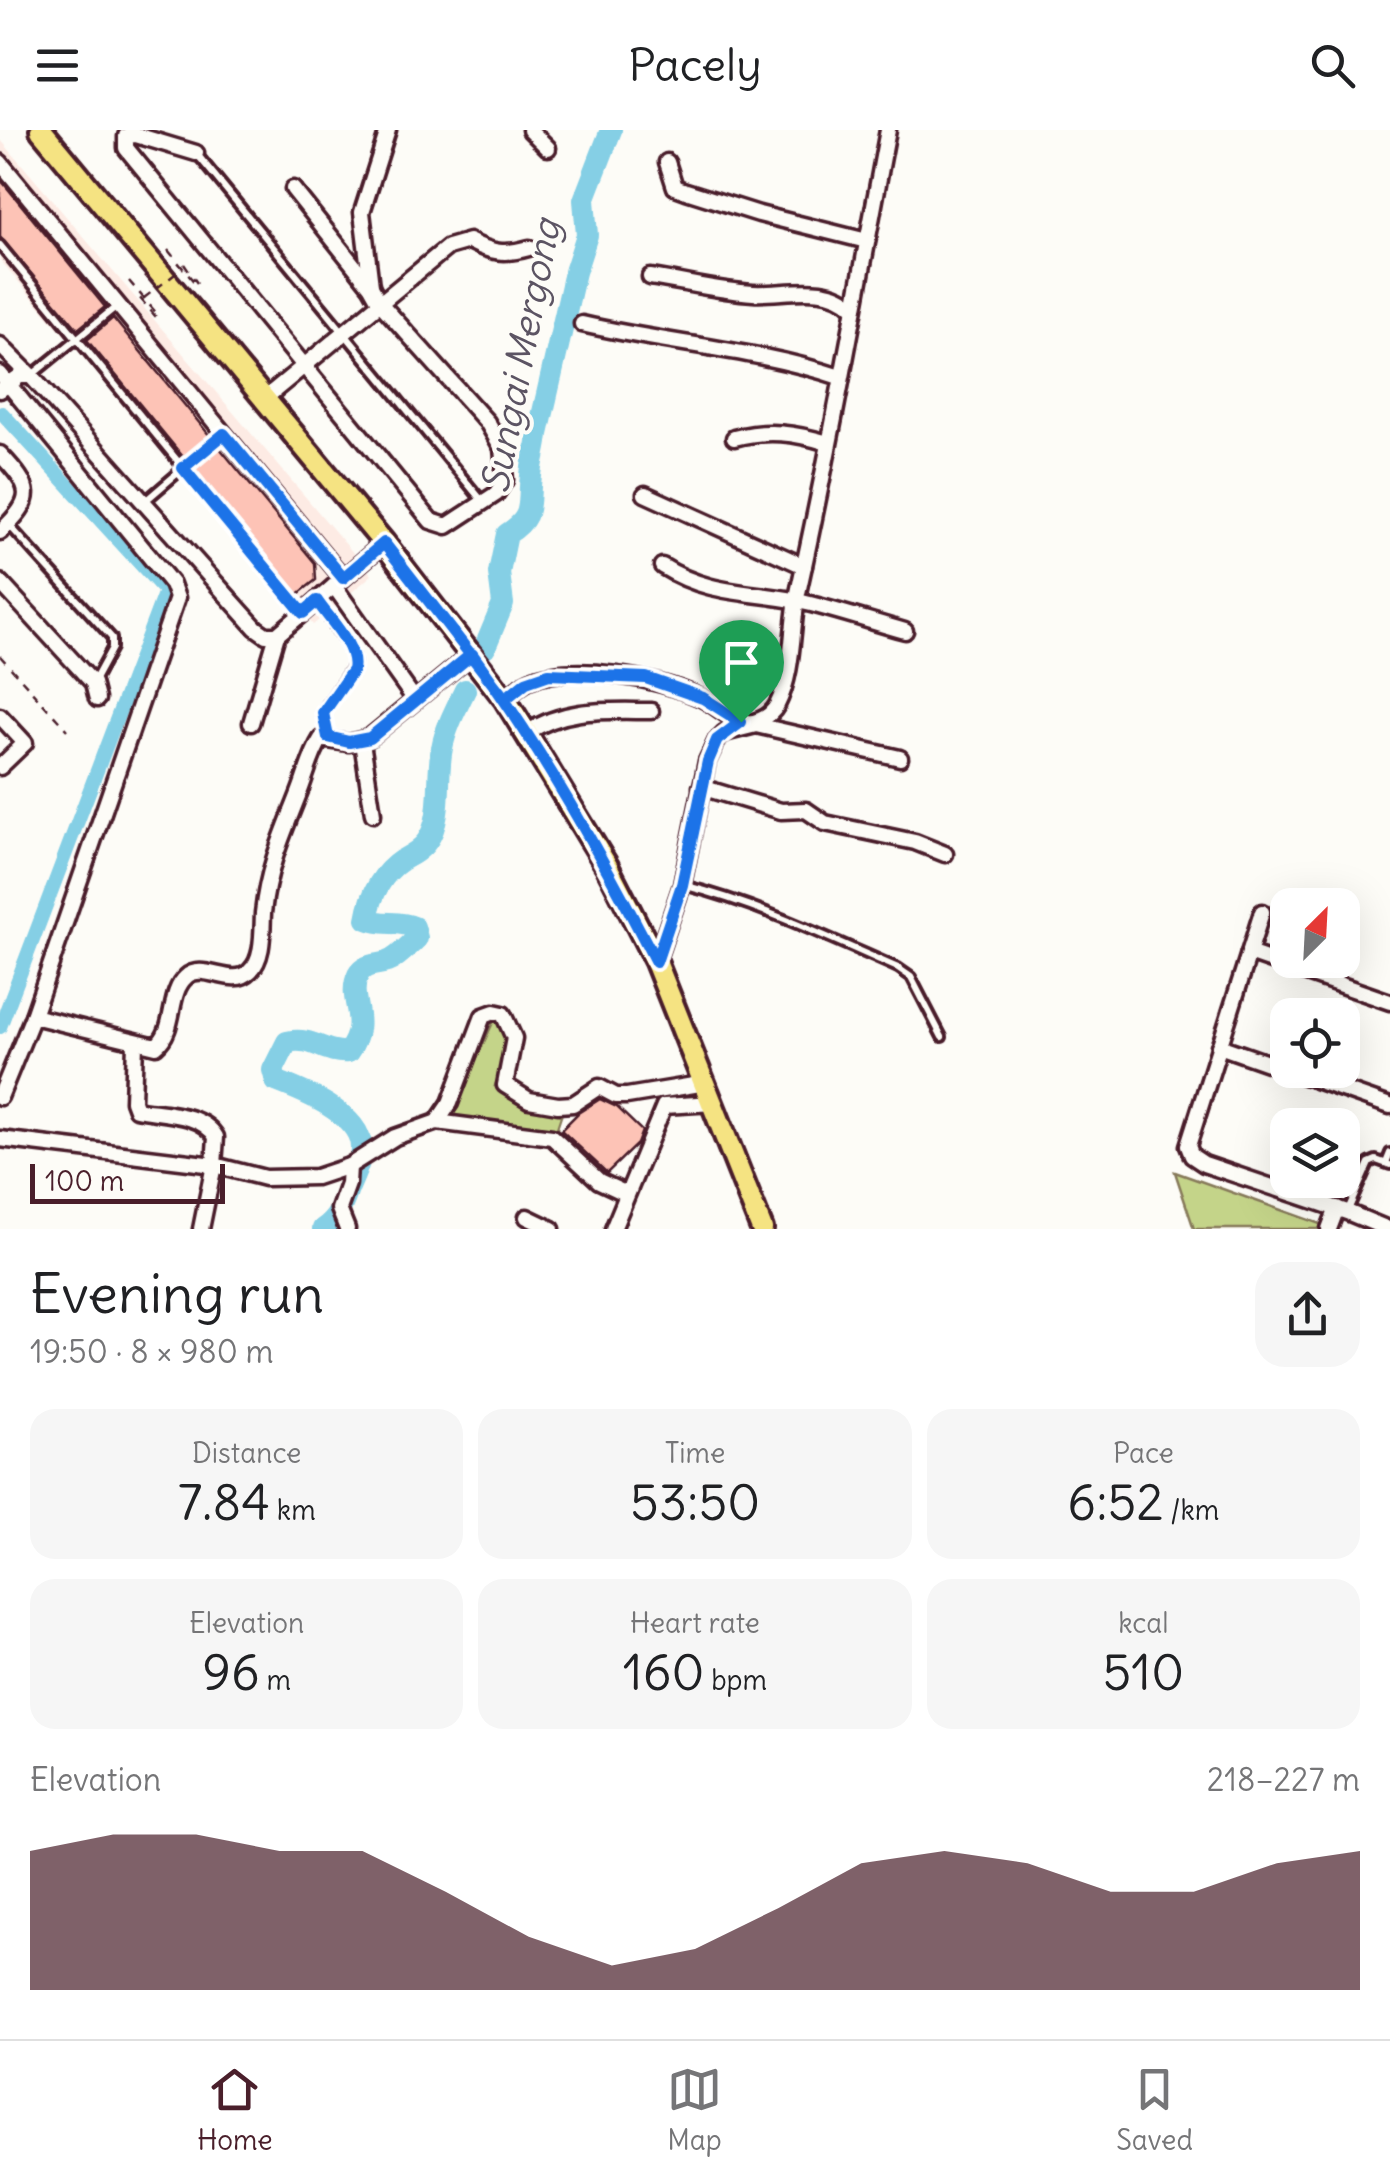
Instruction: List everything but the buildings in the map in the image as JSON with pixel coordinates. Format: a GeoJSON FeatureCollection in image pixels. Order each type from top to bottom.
{"type":"FeatureCollection","features":[{"type":"Feature","properties":{"kind":"main road"},"geometry":{"type":"LineString","coordinates":[[41,130],[384,543],[505,699],[607,866],[656,962],[762,1229]]}},
{"type":"Feature","properties":{"kind":"street"},"geometry":{"type":"LineString","coordinates":[[371,286],[362,212],[388,130]]}},
{"type":"Feature","properties":{"kind":"street"},"geometry":{"type":"LineString","coordinates":[[530,130],[548,148]]}},
{"type":"Feature","properties":{"kind":"street"},"geometry":{"type":"LineString","coordinates":[[656,962],[682,885],[701,787],[717,740],[741,722],[762,720],[776,706],[784,689],[797,601],[888,130]]}},
{"type":"Feature","properties":{"kind":"street"},"geometry":{"type":"LineString","coordinates":[[196,153],[136,135],[126,136],[124,141],[431,521],[447,526],[491,500],[505,480],[502,448],[487,422],[380,303],[371,286],[293,189]]}},
{"type":"Feature","properties":{"kind":"street"},"geometry":{"type":"LineString","coordinates":[[0,162],[224,434],[339,582],[416,700]]}},
{"type":"Feature","properties":{"kind":"street"},"geometry":{"type":"LineString","coordinates":[[667,162],[675,187],[686,192],[867,241]]}},
{"type":"Feature","properties":{"kind":"street"},"geometry":{"type":"LineString","coordinates":[[264,399],[457,242],[468,241],[502,254],[530,248]]}},
{"type":"Feature","properties":{"kind":"street"},"geometry":{"type":"LineString","coordinates":[[650,277],[752,293],[797,290],[840,298],[853,307]]}},
{"type":"Feature","properties":{"kind":"street"},"geometry":{"type":"LineString","coordinates":[[582,324],[774,358],[840,377]]}},
{"type":"Feature","properties":{"kind":"street"},"geometry":{"type":"LineString","coordinates":[[0,346],[256,628],[266,635],[276,635]]}},
{"type":"Feature","properties":{"kind":"street"},"geometry":{"type":"LineString","coordinates":[[0,1096],[33,1016],[177,598],[172,584],[3,382],[31,376]]}},
{"type":"Feature","properties":{"kind":"street"},"geometry":{"type":"LineString","coordinates":[[734,438],[756,432],[781,432],[828,443]]}},
{"type":"Feature","properties":{"kind":"street"},"geometry":{"type":"LineString","coordinates":[[2,460],[26,484],[28,497],[22,510],[4,528]]}},
{"type":"Feature","properties":{"kind":"street"},"geometry":{"type":"LineString","coordinates":[[645,494],[804,566]]}},
{"type":"Feature","properties":{"kind":"street"},"geometry":{"type":"LineString","coordinates":[[251,724],[276,635],[384,543]]}},
{"type":"Feature","properties":{"kind":"street"},"geometry":{"type":"LineString","coordinates":[[662,566],[679,577],[726,592],[797,601],[905,630]]}},
{"type":"Feature","properties":{"kind":"street"},"geometry":{"type":"LineString","coordinates":[[0,582],[93,682],[98,698]]}},
{"type":"Feature","properties":{"kind":"street"},"geometry":{"type":"LineString","coordinates":[[33,1016],[156,1046],[162,1041],[180,984],[188,975],[196,972],[246,976],[255,966],[261,946],[270,865],[321,739],[362,742],[472,654]]}},
{"type":"Feature","properties":{"kind":"street"},"geometry":{"type":"LineString","coordinates":[[505,699],[526,682],[549,674],[646,678],[703,698],[741,722]]}},
{"type":"Feature","properties":{"kind":"street"},"geometry":{"type":"LineString","coordinates":[[527,733],[546,720],[580,711],[652,711]]}},
{"type":"Feature","properties":{"kind":"street"},"geometry":{"type":"LineString","coordinates":[[0,716],[25,744],[0,766]]}},
{"type":"Feature","properties":{"kind":"street"},"geometry":{"type":"LineString","coordinates":[[724,733],[756,725],[900,758]]}},
{"type":"Feature","properties":{"kind":"street"},"geometry":{"type":"LineString","coordinates":[[362,742],[373,814]]}},
{"type":"Feature","properties":{"kind":"street"},"geometry":{"type":"LineString","coordinates":[[701,787],[781,811],[806,810],[825,823],[915,842],[945,854]]}},
{"type":"Feature","properties":{"kind":"street"},"geometry":{"type":"LineString","coordinates":[[1262,912],[1188,1146],[1192,1156],[1204,1164],[1388,1229]]}},
{"type":"Feature","properties":{"kind":"street"},"geometry":{"type":"LineString","coordinates":[[1249,953],[1390,1002]]}},
{"type":"Feature","properties":{"kind":"street"},"geometry":{"type":"LineString","coordinates":[[437,1122],[450,1103],[483,1016],[494,1012],[503,1014],[514,1038],[505,1085],[529,1100],[573,1104],[599,1087],[616,1096],[710,1093]]}},
{"type":"Feature","properties":{"kind":"street"},"geometry":{"type":"LineString","coordinates":[[135,1043],[136,1108],[164,1112],[214,1130],[214,1165],[200,1229]]}},
{"type":"Feature","properties":{"kind":"street"},"geometry":{"type":"LineString","coordinates":[[1219,1046],[1390,1106]]}},
{"type":"Feature","properties":{"kind":"street"},"geometry":{"type":"LineString","coordinates":[[613,1229],[664,1106],[710,1093]]}},
{"type":"Feature","properties":{"kind":"street"},"geometry":{"type":"LineString","coordinates":[[0,1138],[214,1165],[264,1178],[291,1179],[316,1176],[356,1162],[394,1137],[437,1122],[552,1136],[599,1181],[628,1194]]}},
{"type":"Feature","properties":{"kind":"street"},"geometry":{"type":"LineString","coordinates":[[343,1220],[356,1162]]}},
{"type":"Feature","properties":{"kind":"street"},"geometry":{"type":"LineString","coordinates":[[1329,1229],[1342,1210]]}},
{"type":"Feature","properties":{"kind":"street"},"geometry":{"type":"LineString","coordinates":[[527,1217],[552,1229]]}},
{"type":"Feature","properties":{"kind":"lane"},"geometry":{"type":"LineString","coordinates":[[196,153],[484,503]]}},
{"type":"Feature","properties":{"kind":"lane"},"geometry":{"type":"LineString","coordinates":[[0,244],[303,613]]}},
{"type":"Feature","properties":{"kind":"lane"},"geometry":{"type":"LineString","coordinates":[[31,376],[117,306]]}},
{"type":"Feature","properties":{"kind":"lane"},"geometry":{"type":"LineString","coordinates":[[142,502],[224,434]]}},
{"type":"Feature","properties":{"kind":"lane"},"geometry":{"type":"LineString","coordinates":[[4,528],[112,638],[112,648],[93,682]]}},
{"type":"Feature","properties":{"kind":"lane"},"geometry":{"type":"LineString","coordinates":[[317,601],[355,662],[323,713],[328,737]]}},
{"type":"Feature","properties":{"kind":"lane"},"geometry":{"type":"LineString","coordinates":[[682,885],[728,896],[898,968],[911,977],[942,1037]]}},
{"type":"Feature","properties":{"kind":"lane"},"geometry":{"type":"LineString","coordinates":[[1342,1210],[1370,1163],[1376,1160],[1388,1164],[1390,1154]]}},
{"type":"Feature","properties":{"kind":"path"},"geometry":{"type":"LineString","coordinates":[[129,281],[142,297],[183,266],[168,250]]}},
{"type":"Feature","properties":{"kind":"path"},"geometry":{"type":"LineString","coordinates":[[0,656],[67,730]]}},
{"type":"Feature","properties":{"kind":"shaded area"},"geometry":{"type":"Polygon","coordinates":[[[0,139],[372,575],[313,625],[0,260],[0,139]]]}},
{"type":"Feature","properties":{"kind":"green space"},"geometry":{"type":"Polygon","coordinates":[[[495,1018],[505,1020],[513,1036],[495,1086],[567,1098],[557,1128],[534,1130],[448,1121],[495,1018]]]}},
{"type":"Feature","properties":{"kind":"green space"},"geometry":{"type":"Polygon","coordinates":[[[1175,1172],[1323,1225],[1321,1229],[1194,1229],[1175,1172]]]}},
{"type":"Feature","properties":{"kind":"waterway","name":"Sungai Mergong"},"geometry":{"type":"LineString","coordinates":[[485,647],[503,604],[499,573],[507,534],[522,521],[528,509],[538,434],[587,235],[584,200],[611,130]]}},
{"type":"Feature","properties":{"kind":"waterway"},"geometry":{"type":"LineString","coordinates":[[0,1027],[165,591],[2,413]]}},
{"type":"Feature","properties":{"kind":"waterway","name":"Sungai Mergong"},"geometry":{"type":"LineString","coordinates":[[323,1229],[339,1212],[357,1169],[361,1152],[358,1134],[351,1123],[328,1105],[276,1081],[273,1070],[287,1042],[304,1041],[348,1052],[358,1030],[358,975],[365,968],[393,959],[417,938],[414,927],[367,919],[383,878],[422,847],[432,832],[444,740],[465,690]]}},
{"type":"Feature","properties":{"kind":"route"},"geometry":{"type":"LineString","coordinates":[[741,722],[703,698],[646,678],[549,674],[526,682],[505,699],[472,654],[384,543],[343,578],[224,434],[183,468],[303,613],[317,601],[352,652],[353,670],[323,713],[328,737],[349,742],[370,738],[472,654],[552,772],[607,866],[656,962],[682,885],[708,761],[717,740],[741,722]]}}]}
